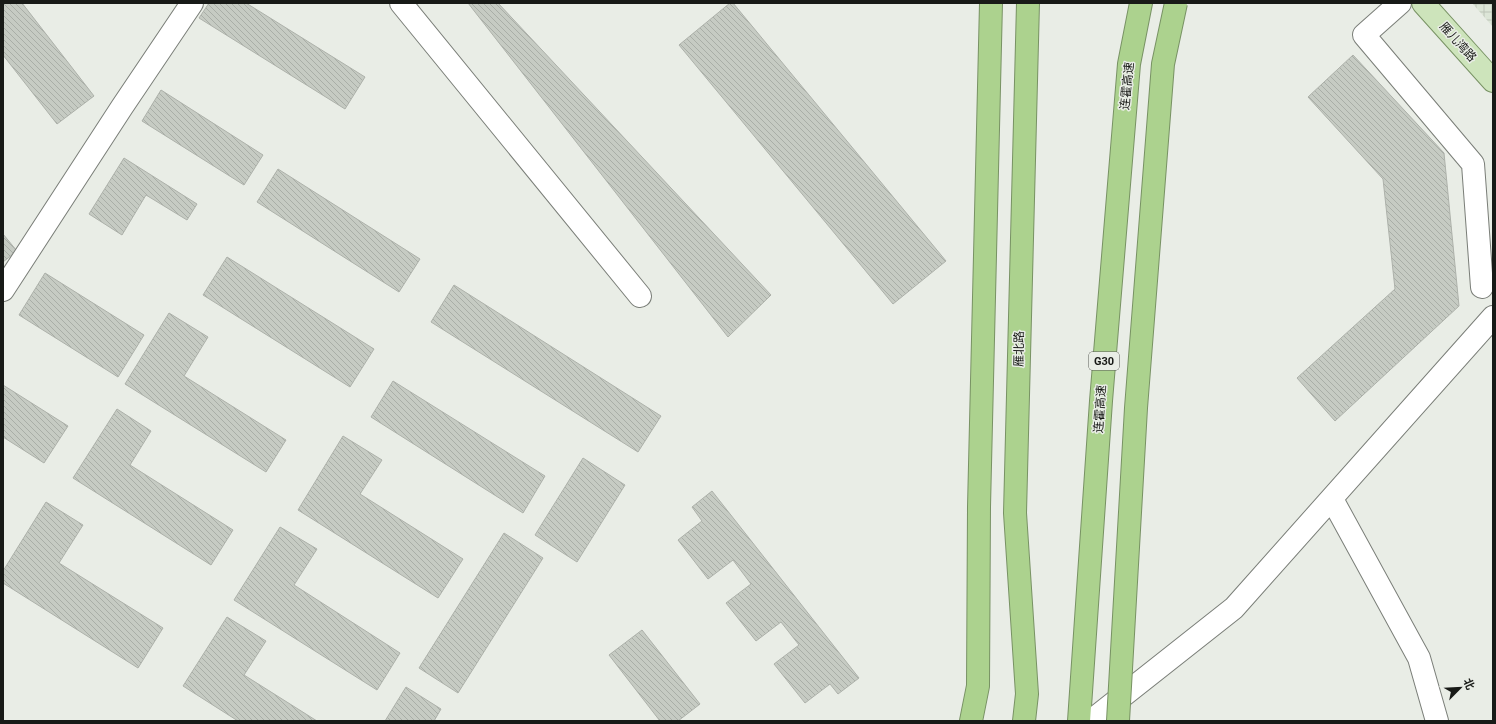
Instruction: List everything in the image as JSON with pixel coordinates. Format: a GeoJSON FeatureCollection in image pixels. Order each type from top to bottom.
{"type":"FeatureCollection","features":[{"type":"Feature","properties":{"kind":"highway"},"geometry":{"type":"LineString","coordinates":[[971,721],[978,686],[979,507],[991,3]]}},
{"type":"Feature","properties":{"kind":"highway","name":"雁北路"},"geometry":{"type":"LineString","coordinates":[[1024,721],[1027,694],[1015,513],[1028,3]]}},
{"type":"Feature","properties":{"kind":"highway","name":"连霍高速"},"geometry":{"type":"LineString","coordinates":[[1079,721],[1101,401],[1129,64],[1141,3]]}},
{"type":"Feature","properties":{"kind":"highway"},"geometry":{"type":"LineString","coordinates":[[1118,721],[1136,408],[1161,88],[1163,64],[1176,3]]}},
{"type":"Feature","properties":{"kind":"main road","name":"雁儿湾路"},"geometry":{"type":"LineString","coordinates":[[1423,3],[1493,81]]}},
{"type":"Feature","properties":{"kind":"street"},"geometry":{"type":"LineString","coordinates":[[3,290],[122,107],[192,3]]}},
{"type":"Feature","properties":{"kind":"street"},"geometry":{"type":"LineString","coordinates":[[401,3],[640,296]]}},
{"type":"Feature","properties":{"kind":"street"},"geometry":{"type":"LineString","coordinates":[[1400,3],[1364,35],[1473,164],[1482,287]]}},
{"type":"Feature","properties":{"kind":"street"},"geometry":{"type":"LineString","coordinates":[[1091,721],[1234,608],[1493,317]]}},
{"type":"Feature","properties":{"kind":"street"},"geometry":{"type":"LineString","coordinates":[[1332,498],[1419,658],[1437,721]]}},
{"type":"Feature","properties":{"kind":"shaded area"},"geometry":{"type":"Polygon","coordinates":[[[1472,3],[1493,3],[1493,27],[1472,3]]]}},
{"type":"Feature","properties":{"kind":"building"},"geometry":{"type":"Polygon","coordinates":[[[3,3],[22,3],[94,96],[57,124],[3,55],[3,3]]]}},
{"type":"Feature","properties":{"kind":"building"},"geometry":{"type":"Polygon","coordinates":[[[209,3],[246,3],[365,77],[345,109],[199,18],[209,3]]]}},
{"type":"Feature","properties":{"kind":"building"},"geometry":{"type":"Polygon","coordinates":[[[468,3],[498,3],[771,295],[728,337],[468,3]]]}},
{"type":"Feature","properties":{"kind":"building"},"geometry":{"type":"Polygon","coordinates":[[[730,3],[733,3],[946,261],[893,304],[679,45],[730,3]]]}},
{"type":"Feature","properties":{"kind":"building"},"geometry":{"type":"Polygon","coordinates":[[[1353,55],[1444,153],[1459,306],[1335,421],[1297,378],[1395,289],[1383,179],[1308,97],[1353,55]]]}},
{"type":"Feature","properties":{"kind":"building"},"geometry":{"type":"Polygon","coordinates":[[[161,90],[263,155],[244,185],[142,121],[161,90]]]}},
{"type":"Feature","properties":{"kind":"building"},"geometry":{"type":"Polygon","coordinates":[[[124,158],[197,204],[187,220],[146,195],[122,235],[89,214],[124,158]]]}},
{"type":"Feature","properties":{"kind":"building"},"geometry":{"type":"Polygon","coordinates":[[[278,169],[420,259],[399,292],[257,202],[278,169]]]}},
{"type":"Feature","properties":{"kind":"building"},"geometry":{"type":"Polygon","coordinates":[[[3,234],[17,251],[3,262],[3,234]]]}},
{"type":"Feature","properties":{"kind":"building"},"geometry":{"type":"Polygon","coordinates":[[[227,257],[374,349],[350,387],[203,295],[227,257]]]}},
{"type":"Feature","properties":{"kind":"building"},"geometry":{"type":"Polygon","coordinates":[[[45,273],[144,335],[118,377],[19,315],[45,273]]]}},
{"type":"Feature","properties":{"kind":"building"},"geometry":{"type":"Polygon","coordinates":[[[454,285],[661,416],[638,452],[431,322],[454,285]]]}},
{"type":"Feature","properties":{"kind":"building"},"geometry":{"type":"Polygon","coordinates":[[[169,313],[208,337],[184,376],[286,440],[266,472],[125,384],[169,313]]]}},
{"type":"Feature","properties":{"kind":"building"},"geometry":{"type":"Polygon","coordinates":[[[393,381],[545,476],[523,513],[371,417],[393,381]]]}},
{"type":"Feature","properties":{"kind":"building"},"geometry":{"type":"Polygon","coordinates":[[[3,385],[68,426],[44,463],[3,437],[3,385]]]}},
{"type":"Feature","properties":{"kind":"building"},"geometry":{"type":"Polygon","coordinates":[[[117,409],[151,431],[130,465],[233,530],[211,565],[73,478],[117,409]]]}},
{"type":"Feature","properties":{"kind":"building"},"geometry":{"type":"Polygon","coordinates":[[[343,436],[382,460],[360,494],[463,559],[438,598],[298,510],[343,436]]]}},
{"type":"Feature","properties":{"kind":"building"},"geometry":{"type":"Polygon","coordinates":[[[583,458],[625,485],[577,562],[535,535],[583,458]]]}},
{"type":"Feature","properties":{"kind":"building"},"geometry":{"type":"Polygon","coordinates":[[[712,491],[859,678],[838,694],[830,684],[805,703],[774,664],[799,645],[781,622],[756,641],[726,603],[751,584],[733,560],[708,579],[678,540],[702,521],[692,507],[712,491]]]}},
{"type":"Feature","properties":{"kind":"building"},"geometry":{"type":"Polygon","coordinates":[[[46,502],[83,525],[59,563],[163,628],[138,668],[3,583],[3,571],[46,502]]]}},
{"type":"Feature","properties":{"kind":"building"},"geometry":{"type":"Polygon","coordinates":[[[280,527],[317,549],[294,585],[400,653],[377,690],[234,600],[280,527]]]}},
{"type":"Feature","properties":{"kind":"building"},"geometry":{"type":"Polygon","coordinates":[[[504,533],[543,558],[458,693],[419,668],[504,533]]]}},
{"type":"Feature","properties":{"kind":"building"},"geometry":{"type":"Polygon","coordinates":[[[227,617],[266,641],[244,675],[317,721],[238,721],[183,686],[227,617]]]}},
{"type":"Feature","properties":{"kind":"building"},"geometry":{"type":"Polygon","coordinates":[[[642,630],[700,704],[678,721],[660,721],[609,655],[642,630]]]}},
{"type":"Feature","properties":{"kind":"building"},"geometry":{"type":"Polygon","coordinates":[[[406,687],[441,709],[434,721],[385,721],[406,687]]]}}]}
